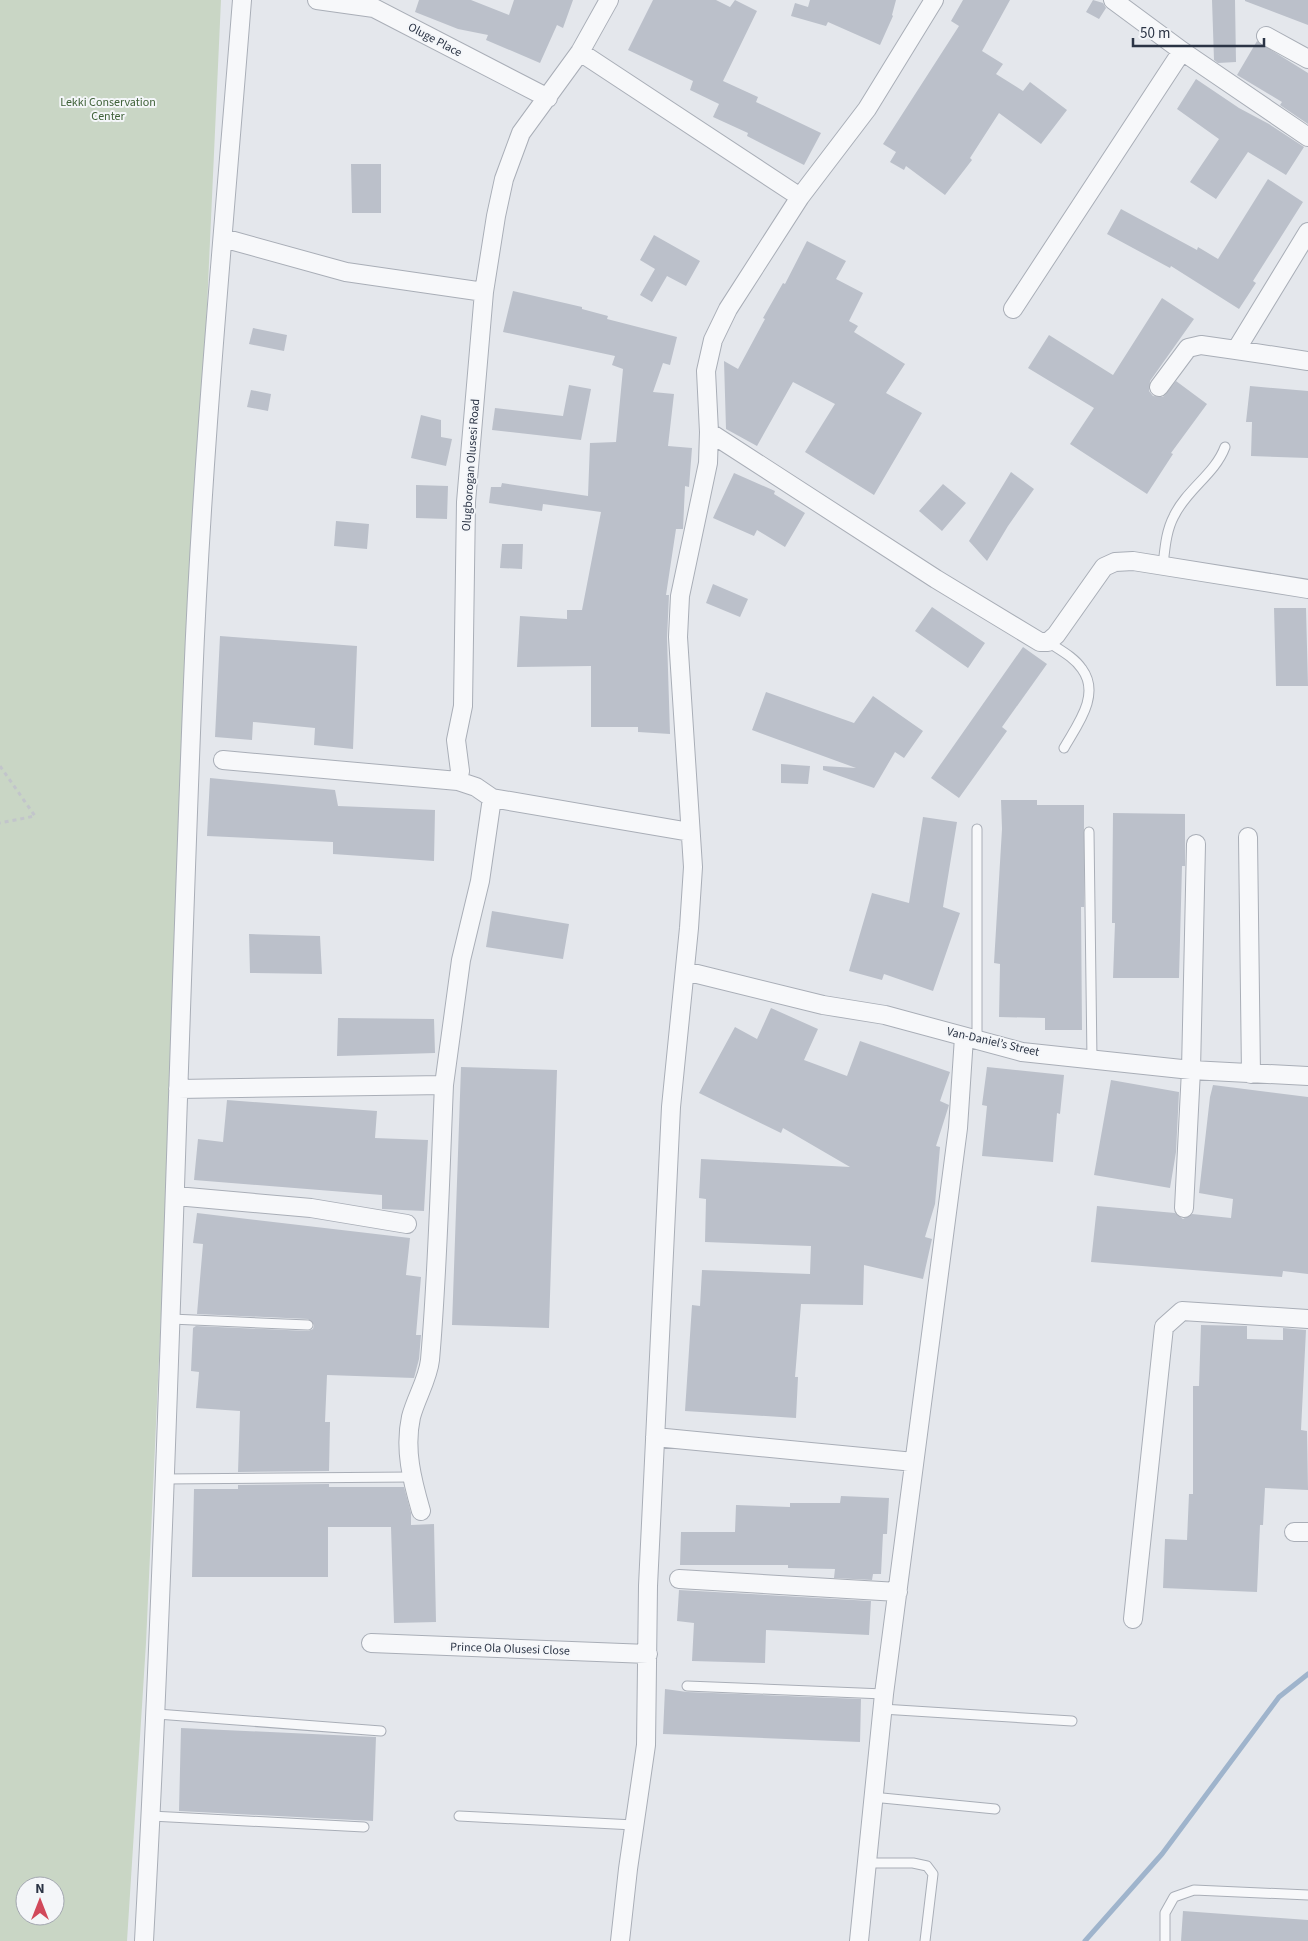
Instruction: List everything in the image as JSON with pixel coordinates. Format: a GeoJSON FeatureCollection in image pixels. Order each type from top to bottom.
{"type":"FeatureCollection","features":[{"type":"Feature","properties":{"kind":"street"},"geometry":{"type":"LineString","coordinates":[[144,1941],[157,1714],[193,680],[211,379],[242,0]]}},
{"type":"Feature","properties":{"kind":"street","name":"Oluge Place"},"geometry":{"type":"LineString","coordinates":[[317,0],[375,4],[548,98]]}},
{"type":"Feature","properties":{"kind":"street","name":"Olugborogan Olusesi Road"},"geometry":{"type":"LineString","coordinates":[[458,781],[460,771],[456,740],[463,706],[466,502],[484,292],[504,179],[521,133],[580,52],[609,0]]}},
{"type":"Feature","properties":{"kind":"street"},"geometry":{"type":"LineString","coordinates":[[620,1941],[646,1745],[648,1586],[671,1107],[685,971],[692,867],[678,628],[680,596],[706,479],[709,432],[706,371],[713,340],[728,309],[800,197],[867,109],[934,0]]}},
{"type":"Feature","properties":{"kind":"street"},"geometry":{"type":"LineString","coordinates":[[1113,0],[1182,51],[1308,137]]}},
{"type":"Feature","properties":{"kind":"street"},"geometry":{"type":"LineString","coordinates":[[1266,36],[1308,59]]}},
{"type":"Feature","properties":{"kind":"street"},"geometry":{"type":"LineString","coordinates":[[1013,309],[1182,51]]}},
{"type":"Feature","properties":{"kind":"street"},"geometry":{"type":"LineString","coordinates":[[580,52],[800,197]]}},
{"type":"Feature","properties":{"kind":"street"},"geometry":{"type":"LineString","coordinates":[[1236,350],[1308,232]]}},
{"type":"Feature","properties":{"kind":"street"},"geometry":{"type":"LineString","coordinates":[[223,238],[346,272],[484,292]]}},
{"type":"Feature","properties":{"kind":"street"},"geometry":{"type":"LineString","coordinates":[[1159,387],[1188,348],[1201,345],[1308,361]]}},
{"type":"Feature","properties":{"kind":"street"},"geometry":{"type":"LineString","coordinates":[[709,432],[1031,639],[1040,642],[1048,642],[1104,567],[1115,562],[1133,561],[1163,565],[1308,589]]}},
{"type":"Feature","properties":{"kind":"street"},"geometry":{"type":"LineString","coordinates":[[223,760],[458,781],[476,787],[492,798],[690,832]]}},
{"type":"Feature","properties":{"kind":"street"},"geometry":{"type":"LineString","coordinates":[[421,1511],[411,1477],[408,1440],[411,1417],[430,1363],[439,1235],[444,1086],[461,960],[480,881],[492,798]]}},
{"type":"Feature","properties":{"kind":"street"},"geometry":{"type":"LineString","coordinates":[[1248,837],[1251,1074]]}},
{"type":"Feature","properties":{"kind":"street"},"geometry":{"type":"LineString","coordinates":[[1184,1208],[1192,1070],[1196,844]]}},
{"type":"Feature","properties":{"kind":"street","name":"Van-Daniel’s Street"},"geometry":{"type":"LineString","coordinates":[[685,971],[823,1004],[885,1015],[1022,1052],[1192,1070],[1308,1076]]}},
{"type":"Feature","properties":{"kind":"street"},"geometry":{"type":"LineString","coordinates":[[858,1941],[883,1701],[971,1039]]}},
{"type":"Feature","properties":{"kind":"street"},"geometry":{"type":"LineString","coordinates":[[178,1089],[444,1086]]}},
{"type":"Feature","properties":{"kind":"street"},"geometry":{"type":"LineString","coordinates":[[176,1196],[311,1208],[407,1224]]}},
{"type":"Feature","properties":{"kind":"street"},"geometry":{"type":"LineString","coordinates":[[1133,1619],[1164,1327],[1182,1311],[1308,1319]]}},
{"type":"Feature","properties":{"kind":"street"},"geometry":{"type":"LineString","coordinates":[[655,1437],[914,1462]]}},
{"type":"Feature","properties":{"kind":"street"},"geometry":{"type":"LineString","coordinates":[[679,1579],[898,1592]]}},
{"type":"Feature","properties":{"kind":"street","name":"Prince Ola Olusesi Close"},"geometry":{"type":"LineString","coordinates":[[372,1643],[648,1654]]}},
{"type":"Feature","properties":{"kind":"lane"},"geometry":{"type":"LineString","coordinates":[[1163,565],[1167,535],[1174,515],[1182,502],[1221,460],[1226,447]]}},
{"type":"Feature","properties":{"kind":"lane"},"geometry":{"type":"LineString","coordinates":[[1048,642],[1077,663],[1089,681],[1089,696],[1084,715],[1064,748]]}},
{"type":"Feature","properties":{"kind":"lane"},"geometry":{"type":"LineString","coordinates":[[971,1039],[977,829]]}},
{"type":"Feature","properties":{"kind":"lane"},"geometry":{"type":"LineString","coordinates":[[1089,832],[1092,1060]]}},
{"type":"Feature","properties":{"kind":"lane"},"geometry":{"type":"LineString","coordinates":[[171,1319],[308,1325]]}},
{"type":"Feature","properties":{"kind":"lane"},"geometry":{"type":"LineString","coordinates":[[165,1479],[411,1477]]}},
{"type":"Feature","properties":{"kind":"lane"},"geometry":{"type":"LineString","coordinates":[[687,1686],[883,1701],[1072,1721]]}},
{"type":"Feature","properties":{"kind":"lane"},"geometry":{"type":"LineString","coordinates":[[157,1714],[381,1731]]}},
{"type":"Feature","properties":{"kind":"lane"},"geometry":{"type":"LineString","coordinates":[[872,1797],[995,1810]]}},
{"type":"Feature","properties":{"kind":"lane"},"geometry":{"type":"LineString","coordinates":[[151,1816],[364,1827]]}},
{"type":"Feature","properties":{"kind":"lane"},"geometry":{"type":"LineString","coordinates":[[459,1816],[634,1825]]}},
{"type":"Feature","properties":{"kind":"lane"},"geometry":{"type":"LineString","coordinates":[[865,1864],[913,1863],[927,1866],[932,1874],[925,1941]]}},
{"type":"Feature","properties":{"kind":"lane"},"geometry":{"type":"LineString","coordinates":[[1165,1941],[1165,1913],[1174,1897],[1194,1890],[1308,1895]]}},
{"type":"Feature","properties":{"kind":"path"},"geometry":{"type":"LineString","coordinates":[[0,766],[35,816],[0,823]]}},
{"type":"Feature","properties":{"kind":"green space","name":"Lekki Conservation Center"},"geometry":{"type":"Polygon","coordinates":[[[0,0],[221,0],[146,1643],[127,1941],[0,1941],[0,0]]]}},
{"type":"Feature","properties":{"kind":"building"},"geometry":{"type":"Polygon","coordinates":[[[419,0],[471,0],[509,15],[514,0],[573,0],[563,28],[557,25],[540,63],[486,40],[488,35],[458,29],[415,12],[419,0]]]}},
{"type":"Feature","properties":{"kind":"building"},"geometry":{"type":"Polygon","coordinates":[[[653,0],[716,0],[730,7],[735,0],[757,11],[723,81],[758,97],[756,102],[821,133],[804,165],[747,136],[748,133],[713,117],[719,104],[690,90],[693,81],[628,50],[653,0]]]}},
{"type":"Feature","properties":{"kind":"building"},"geometry":{"type":"Polygon","coordinates":[[[810,0],[896,0],[893,16],[880,45],[828,22],[826,26],[791,16],[795,3],[808,7],[810,0]]]}},
{"type":"Feature","properties":{"kind":"building"},"geometry":{"type":"Polygon","coordinates":[[[963,0],[1010,0],[982,51],[1003,64],[996,74],[1023,91],[1030,82],[1067,110],[1041,144],[999,113],[970,158],[972,160],[945,195],[906,166],[904,170],[890,162],[896,152],[883,144],[959,26],[951,21],[963,0]]]}},
{"type":"Feature","properties":{"kind":"building"},"geometry":{"type":"Polygon","coordinates":[[[1093,0],[1103,3],[1106,8],[1099,19],[1086,12],[1093,0]]]}},
{"type":"Feature","properties":{"kind":"building"},"geometry":{"type":"Polygon","coordinates":[[[1212,0],[1235,0],[1236,62],[1218,63],[1214,60],[1212,0]]]}},
{"type":"Feature","properties":{"kind":"building"},"geometry":{"type":"Polygon","coordinates":[[[1308,0],[1308,25],[1245,1],[1308,0]]]}},
{"type":"Feature","properties":{"kind":"building"},"geometry":{"type":"Polygon","coordinates":[[[1257,41],[1308,73],[1308,124],[1280,105],[1282,102],[1237,75],[1257,41]]]}},
{"type":"Feature","properties":{"kind":"building"},"geometry":{"type":"Polygon","coordinates":[[[1196,79],[1239,108],[1269,124],[1304,147],[1286,175],[1248,152],[1216,199],[1190,182],[1219,139],[1177,109],[1196,79]]]}},
{"type":"Feature","properties":{"kind":"building"},"geometry":{"type":"Polygon","coordinates":[[[351,164],[381,164],[381,213],[352,213],[351,164]]]}},
{"type":"Feature","properties":{"kind":"building"},"geometry":{"type":"Polygon","coordinates":[[[1268,179],[1303,202],[1253,281],[1256,283],[1239,309],[1171,266],[1170,268],[1107,234],[1121,209],[1197,250],[1198,247],[1218,259],[1268,179]]]}},
{"type":"Feature","properties":{"kind":"building"},"geometry":{"type":"Polygon","coordinates":[[[654,235],[700,261],[686,286],[667,276],[652,302],[640,295],[655,269],[640,260],[654,235]]]}},
{"type":"Feature","properties":{"kind":"building"},"geometry":{"type":"Polygon","coordinates":[[[807,241],[846,261],[836,279],[863,293],[849,321],[858,326],[854,332],[905,364],[886,393],[922,413],[874,495],[805,452],[835,404],[793,382],[757,446],[726,429],[724,361],[738,369],[765,319],[763,318],[783,283],[785,284],[807,241]]]}},
{"type":"Feature","properties":{"kind":"building"},"geometry":{"type":"Polygon","coordinates":[[[513,291],[582,307],[582,309],[608,316],[607,319],[677,337],[670,365],[663,363],[653,392],[674,394],[668,446],[692,448],[689,487],[685,486],[683,529],[676,529],[666,595],[669,595],[667,638],[670,734],[638,732],[638,727],[591,727],[591,666],[517,667],[520,616],[567,619],[567,610],[582,610],[601,512],[543,504],[542,511],[489,503],[491,487],[501,487],[502,483],[588,496],[590,443],[616,442],[623,369],[612,365],[615,356],[503,332],[513,291]]]}},
{"type":"Feature","properties":{"kind":"building"},"geometry":{"type":"Polygon","coordinates":[[[1162,298],[1194,319],[1150,381],[1149,391],[1153,396],[1163,397],[1176,381],[1207,404],[1171,453],[1173,454],[1147,494],[1070,444],[1094,408],[1028,368],[1049,335],[1113,375],[1162,298]]]}},
{"type":"Feature","properties":{"kind":"building"},"geometry":{"type":"Polygon","coordinates":[[[253,328],[287,335],[284,351],[249,344],[253,328]]]}},
{"type":"Feature","properties":{"kind":"building"},"geometry":{"type":"Polygon","coordinates":[[[569,385],[591,389],[581,440],[492,430],[495,408],[563,416],[569,385]]]}},
{"type":"Feature","properties":{"kind":"building"},"geometry":{"type":"Polygon","coordinates":[[[1250,386],[1308,391],[1308,458],[1251,456],[1252,422],[1246,422],[1250,386]]]}},
{"type":"Feature","properties":{"kind":"building"},"geometry":{"type":"Polygon","coordinates":[[[251,390],[271,394],[268,411],[247,407],[251,390]]]}},
{"type":"Feature","properties":{"kind":"building"},"geometry":{"type":"Polygon","coordinates":[[[421,415],[441,420],[441,437],[452,439],[446,466],[411,458],[421,415]]]}},
{"type":"Feature","properties":{"kind":"building"},"geometry":{"type":"Polygon","coordinates":[[[1011,472],[1034,489],[1008,526],[987,561],[969,541],[1011,472]]]}},
{"type":"Feature","properties":{"kind":"building"},"geometry":{"type":"Polygon","coordinates":[[[734,473],[775,491],[774,494],[805,513],[785,547],[757,530],[754,536],[713,518],[734,473]]]}},
{"type":"Feature","properties":{"kind":"building"},"geometry":{"type":"Polygon","coordinates":[[[943,484],[966,503],[942,531],[919,511],[943,484]]]}},
{"type":"Feature","properties":{"kind":"building"},"geometry":{"type":"Polygon","coordinates":[[[416,485],[448,486],[447,519],[416,518],[416,485]]]}},
{"type":"Feature","properties":{"kind":"building"},"geometry":{"type":"Polygon","coordinates":[[[336,521],[369,524],[367,549],[334,546],[336,521]]]}},
{"type":"Feature","properties":{"kind":"building"},"geometry":{"type":"Polygon","coordinates":[[[502,544],[523,544],[522,569],[500,568],[502,544]]]}},
{"type":"Feature","properties":{"kind":"building"},"geometry":{"type":"Polygon","coordinates":[[[713,584],[748,599],[740,617],[706,603],[713,584]]]}},
{"type":"Feature","properties":{"kind":"building"},"geometry":{"type":"Polygon","coordinates":[[[932,607],[985,643],[968,668],[915,631],[932,607]]]}},
{"type":"Feature","properties":{"kind":"building"},"geometry":{"type":"Polygon","coordinates":[[[1274,608],[1306,608],[1308,686],[1276,686],[1274,608]]]}},
{"type":"Feature","properties":{"kind":"building"},"geometry":{"type":"Polygon","coordinates":[[[220,636],[357,646],[353,749],[314,745],[315,728],[253,722],[252,740],[215,737],[220,636]]]}},
{"type":"Feature","properties":{"kind":"building"},"geometry":{"type":"Polygon","coordinates":[[[1023,647],[1047,664],[1002,727],[1007,731],[959,798],[931,778],[1023,647]]]}},
{"type":"Feature","properties":{"kind":"building"},"geometry":{"type":"Polygon","coordinates":[[[766,692],[854,723],[873,696],[923,731],[904,758],[895,752],[874,788],[823,770],[823,766],[856,768],[752,730],[766,692]]]}},
{"type":"Feature","properties":{"kind":"building"},"geometry":{"type":"Polygon","coordinates":[[[781,764],[810,766],[808,784],[781,783],[781,764]]]}},
{"type":"Feature","properties":{"kind":"building"},"geometry":{"type":"Polygon","coordinates":[[[210,778],[335,790],[338,806],[435,810],[434,861],[333,854],[333,842],[207,836],[210,778]]]}},
{"type":"Feature","properties":{"kind":"building"},"geometry":{"type":"Polygon","coordinates":[[[1001,800],[1037,800],[1037,805],[1084,805],[1084,907],[1081,907],[1082,1030],[1045,1030],[1045,1018],[999,1017],[1000,964],[994,963],[1002,829],[1001,800]]]}},
{"type":"Feature","properties":{"kind":"building"},"geometry":{"type":"Polygon","coordinates":[[[1113,813],[1185,814],[1185,866],[1182,866],[1179,978],[1113,978],[1115,923],[1112,923],[1113,813]]]}},
{"type":"Feature","properties":{"kind":"building"},"geometry":{"type":"Polygon","coordinates":[[[923,817],[957,822],[943,907],[960,913],[933,991],[884,974],[882,980],[849,971],[872,893],[909,903],[923,817]]]}},
{"type":"Feature","properties":{"kind":"building"},"geometry":{"type":"Polygon","coordinates":[[[492,911],[569,924],[563,959],[486,947],[492,911]]]}},
{"type":"Feature","properties":{"kind":"building"},"geometry":{"type":"Polygon","coordinates":[[[249,934],[320,936],[322,974],[250,973],[249,934]]]}},
{"type":"Feature","properties":{"kind":"building"},"geometry":{"type":"Polygon","coordinates":[[[771,1008],[818,1029],[804,1060],[847,1076],[860,1041],[950,1072],[940,1101],[949,1105],[936,1146],[940,1147],[935,1204],[925,1237],[932,1239],[923,1279],[864,1265],[863,1305],[801,1304],[795,1377],[798,1377],[796,1418],[685,1411],[692,1305],[700,1306],[702,1270],[810,1274],[811,1246],[705,1242],[706,1199],[699,1198],[701,1159],[850,1167],[783,1128],[781,1133],[699,1093],[735,1027],[757,1039],[771,1008]]]}},
{"type":"Feature","properties":{"kind":"building"},"geometry":{"type":"Polygon","coordinates":[[[338,1018],[434,1019],[435,1053],[337,1056],[338,1018]]]}},
{"type":"Feature","properties":{"kind":"building"},"geometry":{"type":"Polygon","coordinates":[[[461,1067],[557,1070],[549,1328],[452,1325],[461,1067]]]}},
{"type":"Feature","properties":{"kind":"building"},"geometry":{"type":"Polygon","coordinates":[[[987,1067],[1064,1075],[1060,1114],[1057,1113],[1053,1162],[982,1156],[987,1106],[982,1105],[987,1067]]]}},
{"type":"Feature","properties":{"kind":"building"},"geometry":{"type":"Polygon","coordinates":[[[1111,1080],[1179,1092],[1176,1152],[1170,1188],[1094,1175],[1111,1080]]]}},
{"type":"Feature","properties":{"kind":"building"},"geometry":{"type":"Polygon","coordinates":[[[1213,1085],[1308,1097],[1308,1274],[1283,1271],[1282,1277],[1091,1262],[1097,1206],[1175,1213],[1183,1219],[1192,1214],[1231,1218],[1233,1199],[1199,1193],[1213,1085]]]}},
{"type":"Feature","properties":{"kind":"building"},"geometry":{"type":"Polygon","coordinates":[[[227,1100],[377,1111],[375,1138],[428,1140],[424,1211],[382,1209],[382,1195],[194,1180],[198,1139],[223,1142],[227,1100]]]}},
{"type":"Feature","properties":{"kind":"building"},"geometry":{"type":"Polygon","coordinates":[[[197,1213],[410,1238],[406,1275],[421,1277],[416,1335],[421,1335],[419,1359],[414,1378],[327,1375],[325,1422],[330,1422],[329,1471],[238,1472],[240,1411],[196,1408],[199,1372],[191,1371],[193,1328],[196,1326],[308,1331],[313,1329],[314,1325],[308,1319],[197,1314],[203,1244],[193,1243],[197,1213]]]}},
{"type":"Feature","properties":{"kind":"building"},"geometry":{"type":"Polygon","coordinates":[[[1201,1325],[1247,1326],[1247,1339],[1283,1340],[1283,1328],[1306,1330],[1301,1430],[1307,1431],[1308,1490],[1265,1488],[1263,1525],[1260,1525],[1257,1592],[1163,1588],[1165,1539],[1187,1540],[1189,1494],[1193,1494],[1193,1386],[1199,1386],[1201,1325]]]}},
{"type":"Feature","properties":{"kind":"building"},"geometry":{"type":"Polygon","coordinates":[[[329,1484],[329,1487],[404,1487],[411,1513],[411,1525],[434,1524],[436,1622],[394,1623],[391,1527],[328,1527],[328,1577],[192,1577],[194,1489],[238,1489],[238,1485],[329,1484]]]}},
{"type":"Feature","properties":{"kind":"building"},"geometry":{"type":"Polygon","coordinates":[[[841,1496],[889,1498],[887,1534],[883,1534],[881,1574],[873,1574],[872,1580],[834,1578],[835,1569],[788,1568],[788,1565],[680,1565],[681,1532],[735,1532],[736,1505],[790,1507],[790,1503],[840,1503],[841,1496]]]}},
{"type":"Feature","properties":{"kind":"building"},"geometry":{"type":"Polygon","coordinates":[[[679,1590],[871,1601],[869,1635],[766,1630],[765,1663],[692,1661],[694,1623],[677,1621],[679,1590]]]}},
{"type":"Feature","properties":{"kind":"building"},"geometry":{"type":"Polygon","coordinates":[[[665,1689],[687,1692],[861,1699],[860,1742],[663,1734],[665,1689]]]}},
{"type":"Feature","properties":{"kind":"building"},"geometry":{"type":"Polygon","coordinates":[[[181,1728],[376,1737],[373,1821],[179,1811],[181,1728]]]}},
{"type":"Feature","properties":{"kind":"building"},"geometry":{"type":"Polygon","coordinates":[[[1183,1911],[1308,1920],[1308,1941],[1181,1941],[1183,1911]]]}},
{"type":"Feature","properties":{"kind":"waterway"},"geometry":{"type":"LineString","coordinates":[[1085,1941],[1162,1854],[1279,1697],[1308,1674]]}}]}
